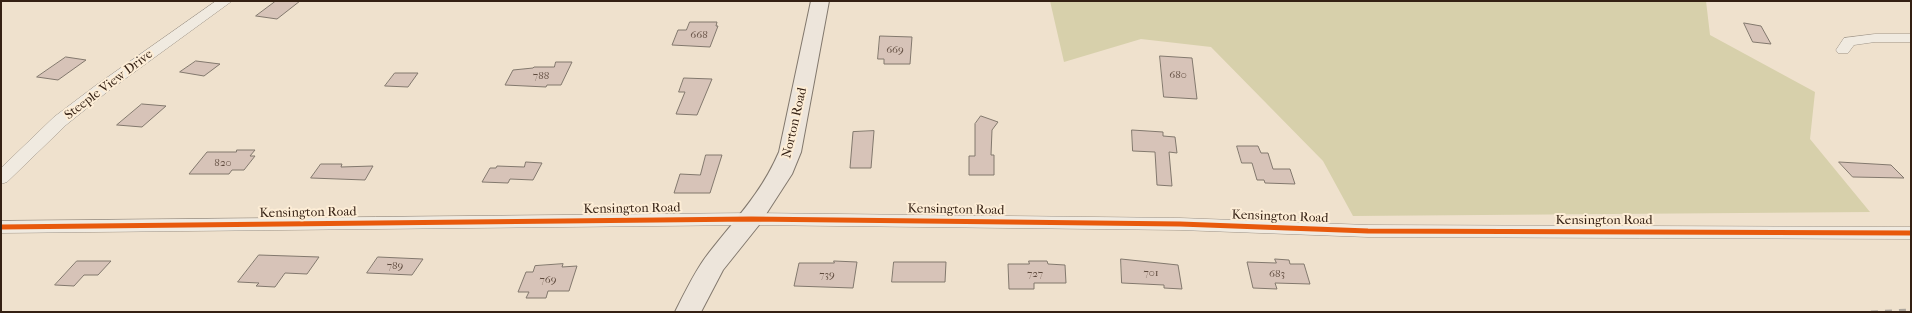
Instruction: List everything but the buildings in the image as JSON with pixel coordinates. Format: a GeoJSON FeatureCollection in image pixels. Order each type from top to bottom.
{"type":"FeatureCollection","features":[{"type":"Feature","properties":{"kind":"main road","name":"Norton Road"},"geometry":{"type":"LineString","coordinates":[[688,312],[703,281],[714,264],[751,219],[782,174],[790,152],[820,1]]}},
{"type":"Feature","properties":{"kind":"street","name":"Steeple View Drive"},"geometry":{"type":"LineString","coordinates":[[1,178],[60,121],[89,98],[226,1]]}},
{"type":"Feature","properties":{"kind":"street"},"geometry":{"type":"LineString","coordinates":[[1843,50],[1849,41],[1875,38],[1911,38]]}},
{"type":"Feature","properties":{"kind":"street","name":"Kensington Road"},"geometry":{"type":"LineString","coordinates":[[1,227],[751,219],[1180,224],[1376,231],[1911,233]]}},
{"type":"Feature","properties":{"kind":"shaded area"},"geometry":{"type":"Polygon","coordinates":[[[1050,1],[1706,1],[1710,35],[1815,92],[1810,139],[1870,212],[1353,216],[1323,161],[1211,47],[1141,39],[1064,62],[1050,1]]]}},
{"type":"Feature","properties":{"kind":"railway"},"geometry":{"type":"LineString","coordinates":[[1871,312],[1911,310]]}},
{"type":"Feature","properties":{"kind":"cycle path"},"geometry":{"type":"LineString","coordinates":[[1,227],[751,219],[1180,224],[1368,231],[1911,233]]}}]}
